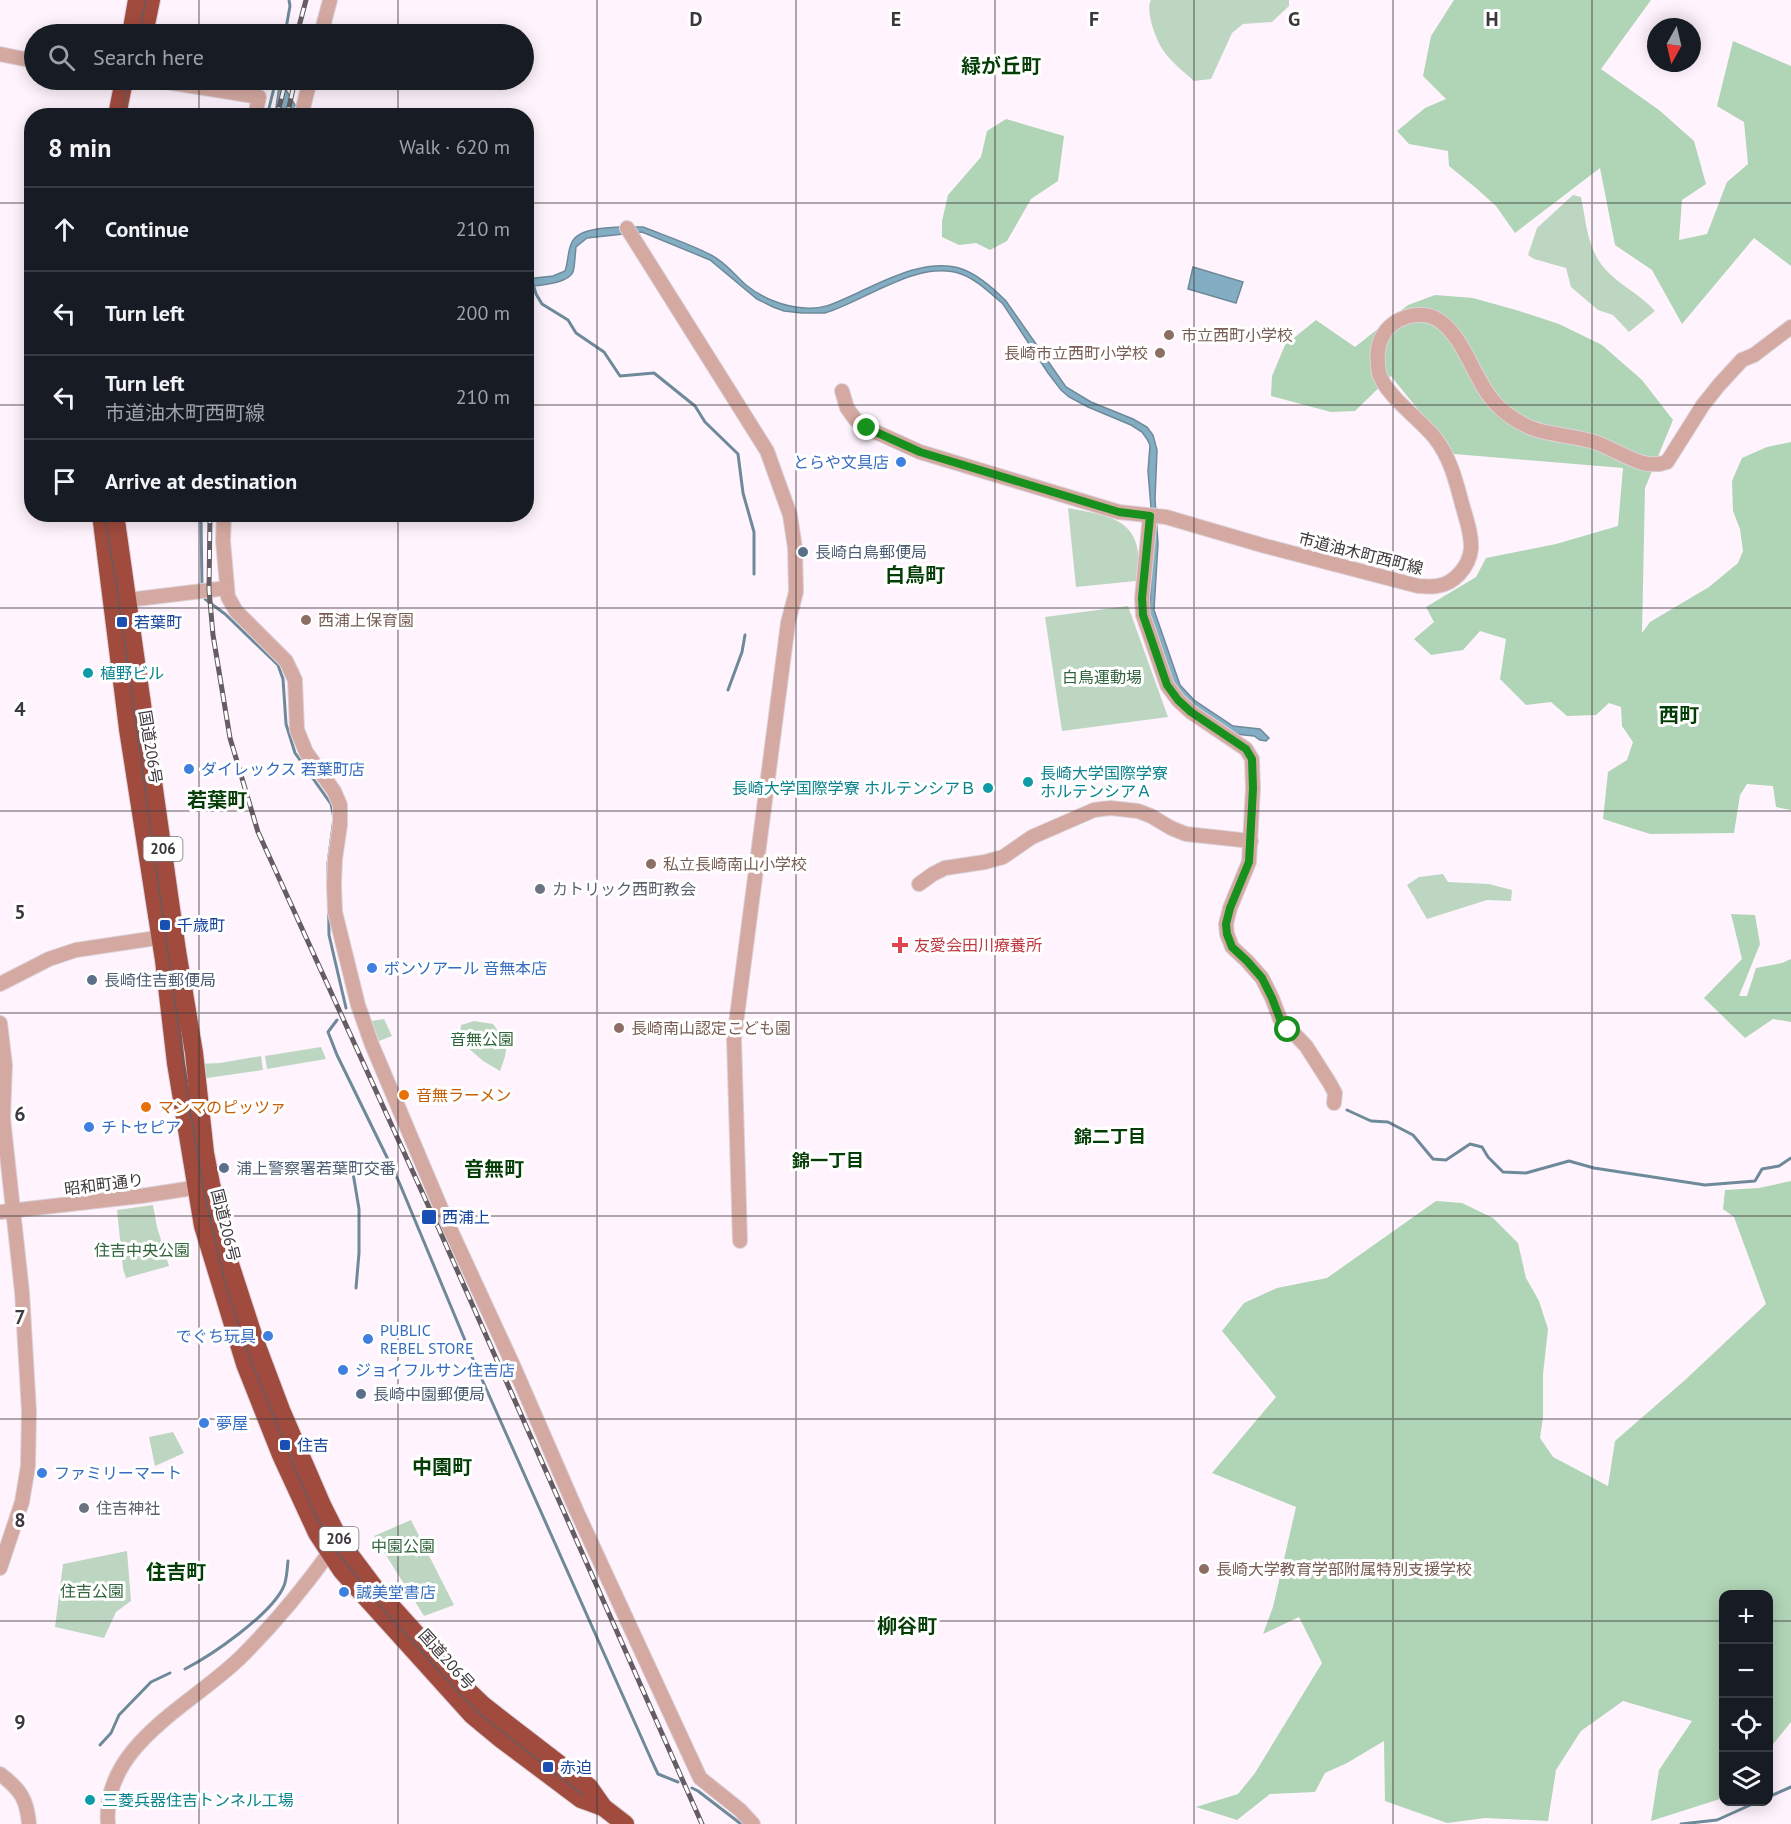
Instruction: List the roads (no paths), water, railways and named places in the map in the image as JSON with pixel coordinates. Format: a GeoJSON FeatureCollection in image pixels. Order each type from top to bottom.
{"type":"FeatureCollection","features":[{"type":"Feature","properties":{"kind":"highway"},"geometry":{"type":"LineString","coordinates":[[133,24],[137,0]]}},
{"type":"Feature","properties":{"kind":"highway"},"geometry":{"type":"LineString","coordinates":[[146,24],[151,0]]}},
{"type":"Feature","properties":{"kind":"highway"},"geometry":{"type":"LineString","coordinates":[[119,108],[122,90]]}},
{"type":"Feature","properties":{"kind":"highway"},"geometry":{"type":"LineString","coordinates":[[131,108],[134,90]]}},
{"type":"Feature","properties":{"kind":"highway","name":"国道206号"},"geometry":{"type":"LineString","coordinates":[[102,522],[127,726],[167,937],[194,1053],[206,1153],[203,1226],[245,1364],[281,1455],[306,1510],[329,1553],[354,1585],[472,1715],[581,1799],[603,1807]]}},
{"type":"Feature","properties":{"kind":"highway","name":"国道206号"},"geometry":{"type":"LineString","coordinates":[[116,522],[128,600],[167,937]]}},
{"type":"Feature","properties":{"kind":"highway","name":"国道206号"},"geometry":{"type":"LineString","coordinates":[[204,1186],[217,1206],[218,1223],[255,1341],[281,1410],[322,1506],[341,1543],[374,1587],[463,1686],[484,1706],[589,1787],[603,1807],[625,1824]]}},
{"type":"Feature","properties":{"kind":"street"},"geometry":{"type":"LineString","coordinates":[[324,24],[330,0]]}},
{"type":"Feature","properties":{"kind":"street"},"geometry":{"type":"LineString","coordinates":[[0,54],[24,59]]}},
{"type":"Feature","properties":{"kind":"street"},"geometry":{"type":"LineString","coordinates":[[216,90],[260,97],[257,108]]}},
{"type":"Feature","properties":{"kind":"street"},"geometry":{"type":"LineString","coordinates":[[303,108],[308,90]]}},
{"type":"Feature","properties":{"kind":"street"},"geometry":{"type":"LineString","coordinates":[[627,228],[767,451],[790,515],[795,548],[796,592],[789,623],[734,1040],[740,1241]]}},
{"type":"Feature","properties":{"kind":"street","name":"市道油木町西町線"},"geometry":{"type":"LineString","coordinates":[[842,391],[847,408],[855,419],[867,428],[920,452],[1119,512],[1166,517],[1265,546],[1418,586],[1437,586],[1452,581],[1464,568],[1471,549],[1469,534],[1456,478],[1448,459],[1435,438],[1388,390],[1381,378],[1377,365],[1378,350],[1383,336],[1392,325],[1405,317],[1422,315],[1439,320],[1453,333],[1494,402],[1510,417],[1531,429],[1593,441],[1646,464],[1657,466],[1667,462],[1703,405],[1742,360],[1754,355],[1791,327]]}},
{"type":"Feature","properties":{"kind":"street"},"geometry":{"type":"LineString","coordinates":[[1150,516],[1142,598],[1143,615],[1167,685],[1191,712],[1246,749],[1252,759],[1249,862],[1230,908],[1226,924],[1227,934],[1232,947],[1262,978],[1280,1019],[1306,1046],[1329,1082],[1335,1093],[1334,1103]]}},
{"type":"Feature","properties":{"kind":"street"},"geometry":{"type":"LineString","coordinates":[[224,522],[228,597],[236,611],[286,661],[295,680],[298,735],[306,752],[340,805],[340,825],[335,859],[335,912],[358,1005],[372,1045],[446,1220],[513,1365],[562,1480],[700,1778],[740,1810],[753,1824]]}},
{"type":"Feature","properties":{"kind":"street"},"geometry":{"type":"LineString","coordinates":[[128,600],[227,588]]}},
{"type":"Feature","properties":{"kind":"street"},"geometry":{"type":"LineString","coordinates":[[919,884],[945,868],[1003,857],[1032,837],[1094,810],[1110,808],[1138,811],[1186,834],[1251,841]]}},
{"type":"Feature","properties":{"kind":"street"},"geometry":{"type":"LineString","coordinates":[[0,984],[49,959],[76,950],[167,937]]}},
{"type":"Feature","properties":{"kind":"street"},"geometry":{"type":"LineString","coordinates":[[0,1023],[5,1065],[3,1118],[7,1211],[22,1292],[29,1411],[28,1455],[22,1502],[0,1568]]}},
{"type":"Feature","properties":{"kind":"street","name":"昭和町通り"},"geometry":{"type":"LineString","coordinates":[[7,1211],[141,1196],[204,1186]]}},
{"type":"Feature","properties":{"kind":"street"},"geometry":{"type":"LineString","coordinates":[[108,1824],[107,1808],[110,1791],[126,1760],[144,1737],[242,1656],[288,1606],[329,1553]]}},
{"type":"Feature","properties":{"kind":"street"},"geometry":{"type":"LineString","coordinates":[[0,1774],[22,1795],[27,1808],[29,1824]]}},
{"type":"Feature","properties":{"kind":"water"},"geometry":{"type":"Polygon","coordinates":[[[279,90],[286,90],[297,108],[277,108],[279,90]]]}},
{"type":"Feature","properties":{"kind":"water"},"geometry":{"type":"Polygon","coordinates":[[[643,227],[686,244],[721,261],[759,294],[781,304],[797,307],[818,308],[830,305],[892,277],[934,266],[962,269],[986,283],[1006,301],[1066,387],[1091,402],[1133,419],[1147,427],[1153,435],[1157,450],[1155,499],[1158,544],[1154,610],[1180,685],[1194,700],[1233,726],[1260,729],[1269,738],[1266,741],[1254,736],[1235,734],[1191,705],[1175,688],[1157,640],[1150,612],[1154,544],[1148,471],[1150,445],[1147,439],[1142,432],[1131,425],[1088,407],[1061,390],[1003,304],[983,287],[961,274],[944,271],[927,272],[892,283],[825,313],[784,311],[757,299],[710,260],[642,232],[587,238],[576,247],[574,269],[570,276],[545,285],[534,286],[534,278],[553,276],[565,271],[570,246],[579,234],[607,228],[643,227]]]}},
{"type":"Feature","properties":{"kind":"water"},"geometry":{"type":"Polygon","coordinates":[[[1193,267],[1243,282],[1236,303],[1188,289],[1193,267]]]}},
{"type":"Feature","properties":{"kind":"waterway"},"geometry":{"type":"LineString","coordinates":[[287,24],[289,0]]}},
{"type":"Feature","properties":{"kind":"waterway"},"geometry":{"type":"LineString","coordinates":[[269,108],[274,90]]}},
{"type":"Feature","properties":{"kind":"waterway"},"geometry":{"type":"LineString","coordinates":[[534,287],[542,304],[568,320],[576,333],[604,352],[620,376],[654,373],[695,406],[705,422],[738,454],[743,493],[754,532],[754,574]]}},
{"type":"Feature","properties":{"kind":"waterway"},"geometry":{"type":"LineString","coordinates":[[201,522],[202,588]]}},
{"type":"Feature","properties":{"kind":"waterway"},"geometry":{"type":"LineString","coordinates":[[204,594],[205,599],[225,614],[278,665],[283,679],[286,724],[295,753],[331,804],[334,818],[328,863],[329,935],[346,1008]]}},
{"type":"Feature","properties":{"kind":"waterway"},"geometry":{"type":"LineString","coordinates":[[728,690],[742,652],[745,635]]}},
{"type":"Feature","properties":{"kind":"waterway"},"geometry":{"type":"LineString","coordinates":[[337,1020],[328,1032],[337,1055],[399,1182],[472,1357],[651,1759],[658,1774],[678,1782]]}},
{"type":"Feature","properties":{"kind":"waterway"},"geometry":{"type":"LineString","coordinates":[[1347,1110],[1371,1121],[1388,1122],[1413,1135],[1433,1159],[1446,1160],[1470,1144],[1482,1147],[1488,1157],[1503,1172],[1526,1173],[1569,1161],[1594,1168],[1705,1185],[1755,1181],[1762,1169],[1779,1166],[1791,1158]]}},
{"type":"Feature","properties":{"kind":"waterway"},"geometry":{"type":"LineString","coordinates":[[351,1161],[359,1209],[356,1288]]}},
{"type":"Feature","properties":{"kind":"waterway"},"geometry":{"type":"LineString","coordinates":[[185,1669],[224,1645],[266,1610],[284,1585],[288,1561]]}},
{"type":"Feature","properties":{"kind":"waterway"},"geometry":{"type":"LineString","coordinates":[[100,1745],[111,1733],[119,1715],[151,1682],[170,1673]]}},
{"type":"Feature","properties":{"kind":"waterway"},"geometry":{"type":"LineString","coordinates":[[1773,1795],[1791,1787]]}},
{"type":"Feature","properties":{"kind":"waterway"},"geometry":{"type":"LineString","coordinates":[[692,1788],[741,1824]]}},
{"type":"Feature","properties":{"kind":"waterway"},"geometry":{"type":"LineString","coordinates":[[1681,1824],[1717,1820],[1748,1806]]}},
{"type":"Feature","properties":{"kind":"tram line"},"geometry":{"type":"LineString","coordinates":[[141,24],[146,0]]}},
{"type":"Feature","properties":{"kind":"tram line"},"geometry":{"type":"LineString","coordinates":[[123,108],[126,90]]}},
{"type":"Feature","properties":{"kind":"tram line"},"geometry":{"type":"LineString","coordinates":[[105,522],[117,588],[190,1110],[205,1197],[225,1282],[242,1337],[296,1471],[333,1547],[382,1608],[482,1716],[583,1795]]}},
{"type":"Feature","properties":{"kind":"railway"},"geometry":{"type":"LineString","coordinates":[[300,24],[306,0]]}},
{"type":"Feature","properties":{"kind":"railway"},"geometry":{"type":"LineString","coordinates":[[279,108],[284,90]]}},
{"type":"Feature","properties":{"kind":"railway"},"geometry":{"type":"LineString","coordinates":[[289,108],[293,90]]}},
{"type":"Feature","properties":{"kind":"railway"},"geometry":{"type":"LineString","coordinates":[[210,522],[209,590],[213,635],[230,738],[258,832],[438,1227],[702,1824]]}},
{"type":"Feature","properties":{"kind":"place","name":"市立西町小学校"},"geometry":{"type":"Point","coordinates":[1169,335]}},
{"type":"Feature","properties":{"kind":"place","name":"長崎市立西町小学校"},"geometry":{"type":"Point","coordinates":[1160,353]}},
{"type":"Feature","properties":{"kind":"place","name":"とらや文具店"},"geometry":{"type":"Point","coordinates":[901,462]}},
{"type":"Feature","properties":{"kind":"place","name":"長崎白鳥郵便局"},"geometry":{"type":"Point","coordinates":[803,552]}},
{"type":"Feature","properties":{"kind":"place","name":"西浦上保育園"},"geometry":{"type":"Point","coordinates":[306,620]}},
{"type":"Feature","properties":{"kind":"place","name":"若葉町"},"geometry":{"type":"Point","coordinates":[122,622]}},
{"type":"Feature","properties":{"kind":"place","name":"植野ビル"},"geometry":{"type":"Point","coordinates":[88,673]}},
{"type":"Feature","properties":{"kind":"place","name":"ダイレックス 若葉町店"},"geometry":{"type":"Point","coordinates":[189,769]}},
{"type":"Feature","properties":{"kind":"place","name":"長崎大学国際学寮 ホルテンシアＡ"},"geometry":{"type":"Point","coordinates":[1028,782]}},
{"type":"Feature","properties":{"kind":"place","name":"長崎大学国際学寮 ホルテンシアＢ"},"geometry":{"type":"Point","coordinates":[988,788]}},
{"type":"Feature","properties":{"kind":"place","name":"私立長崎南山小学校"},"geometry":{"type":"Point","coordinates":[651,864]}},
{"type":"Feature","properties":{"kind":"place","name":"カトリック西町教会"},"geometry":{"type":"Point","coordinates":[540,889]}},
{"type":"Feature","properties":{"kind":"place","name":"千歳町"},"geometry":{"type":"Point","coordinates":[165,925]}},
{"type":"Feature","properties":{"kind":"place","name":"友愛会田川療養所"},"geometry":{"type":"Point","coordinates":[900,945]}},
{"type":"Feature","properties":{"kind":"place","name":"ボンソアール 音無本店"},"geometry":{"type":"Point","coordinates":[372,968]}},
{"type":"Feature","properties":{"kind":"place","name":"長崎住吉郵便局"},"geometry":{"type":"Point","coordinates":[92,980]}},
{"type":"Feature","properties":{"kind":"place","name":"長崎南山認定こども園"},"geometry":{"type":"Point","coordinates":[619,1028]}},
{"type":"Feature","properties":{"kind":"place","name":"音無ラーメン"},"geometry":{"type":"Point","coordinates":[404,1095]}},
{"type":"Feature","properties":{"kind":"place","name":"マンマのピッツァ"},"geometry":{"type":"Point","coordinates":[146,1107]}},
{"type":"Feature","properties":{"kind":"place","name":"チトセピア"},"geometry":{"type":"Point","coordinates":[89,1127]}},
{"type":"Feature","properties":{"kind":"place","name":"浦上警察署若葉町交番"},"geometry":{"type":"Point","coordinates":[224,1168]}},
{"type":"Feature","properties":{"kind":"place","name":"西浦上"},"geometry":{"type":"Point","coordinates":[429,1217]}},
{"type":"Feature","properties":{"kind":"place","name":"でぐち玩具"},"geometry":{"type":"Point","coordinates":[268,1336]}},
{"type":"Feature","properties":{"kind":"place","name":"PUBLIC REBEL STORE"},"geometry":{"type":"Point","coordinates":[368,1339]}},
{"type":"Feature","properties":{"kind":"place","name":"ジョイフルサン住吉店"},"geometry":{"type":"Point","coordinates":[343,1370]}},
{"type":"Feature","properties":{"kind":"place","name":"長崎中園郵便局"},"geometry":{"type":"Point","coordinates":[361,1394]}},
{"type":"Feature","properties":{"kind":"place","name":"夢屋"},"geometry":{"type":"Point","coordinates":[204,1423]}},
{"type":"Feature","properties":{"kind":"place","name":"住吉"},"geometry":{"type":"Point","coordinates":[285,1445]}},
{"type":"Feature","properties":{"kind":"place","name":"ファミリーマート"},"geometry":{"type":"Point","coordinates":[42,1473]}},
{"type":"Feature","properties":{"kind":"place","name":"住吉神社"},"geometry":{"type":"Point","coordinates":[84,1508]}},
{"type":"Feature","properties":{"kind":"place","name":"長崎大学教育学部附属特別支援学校"},"geometry":{"type":"Point","coordinates":[1204,1569]}},
{"type":"Feature","properties":{"kind":"place","name":"誠美堂書店"},"geometry":{"type":"Point","coordinates":[344,1592]}},
{"type":"Feature","properties":{"kind":"place","name":"赤迫"},"geometry":{"type":"Point","coordinates":[548,1767]}},
{"type":"Feature","properties":{"kind":"place","name":"三菱兵器住吉トンネル工場"},"geometry":{"type":"Point","coordinates":[90,1800]}},
{"type":"Feature","properties":{"kind":"district","name":"緑が丘町"},"geometry":{"type":"Point","coordinates":[1001,66]}},
{"type":"Feature","properties":{"kind":"district","name":"白鳥町"},"geometry":{"type":"Point","coordinates":[915,575]}},
{"type":"Feature","properties":{"kind":"district","name":"西町"},"geometry":{"type":"Point","coordinates":[1679,715]}},
{"type":"Feature","properties":{"kind":"district","name":"若葉町"},"geometry":{"type":"Point","coordinates":[217,800]}},
{"type":"Feature","properties":{"kind":"district","name":"錦二丁目"},"geometry":{"type":"Point","coordinates":[1110,1137]}},
{"type":"Feature","properties":{"kind":"district","name":"錦一丁目"},"geometry":{"type":"Point","coordinates":[828,1161]}},
{"type":"Feature","properties":{"kind":"district","name":"音無町"},"geometry":{"type":"Point","coordinates":[494,1169]}},
{"type":"Feature","properties":{"kind":"district","name":"中園町"},"geometry":{"type":"Point","coordinates":[442,1467]}},
{"type":"Feature","properties":{"kind":"district","name":"住吉町"},"geometry":{"type":"Point","coordinates":[176,1572]}},
{"type":"Feature","properties":{"kind":"district","name":"柳谷町"},"geometry":{"type":"Point","coordinates":[907,1626]}},
{"type":"Feature","properties":{"kind":"park label","name":"白鳥運動場"},"geometry":{"type":"Point","coordinates":[1102,677]}},
{"type":"Feature","properties":{"kind":"park label","name":"音無公園"},"geometry":{"type":"Point","coordinates":[482,1039]}},
{"type":"Feature","properties":{"kind":"park label","name":"住吉中央公園"},"geometry":{"type":"Point","coordinates":[142,1250]}},
{"type":"Feature","properties":{"kind":"park label","name":"中園公園"},"geometry":{"type":"Point","coordinates":[403,1546]}},
{"type":"Feature","properties":{"kind":"park label","name":"住吉公園"},"geometry":{"type":"Point","coordinates":[92,1591]}}]}
